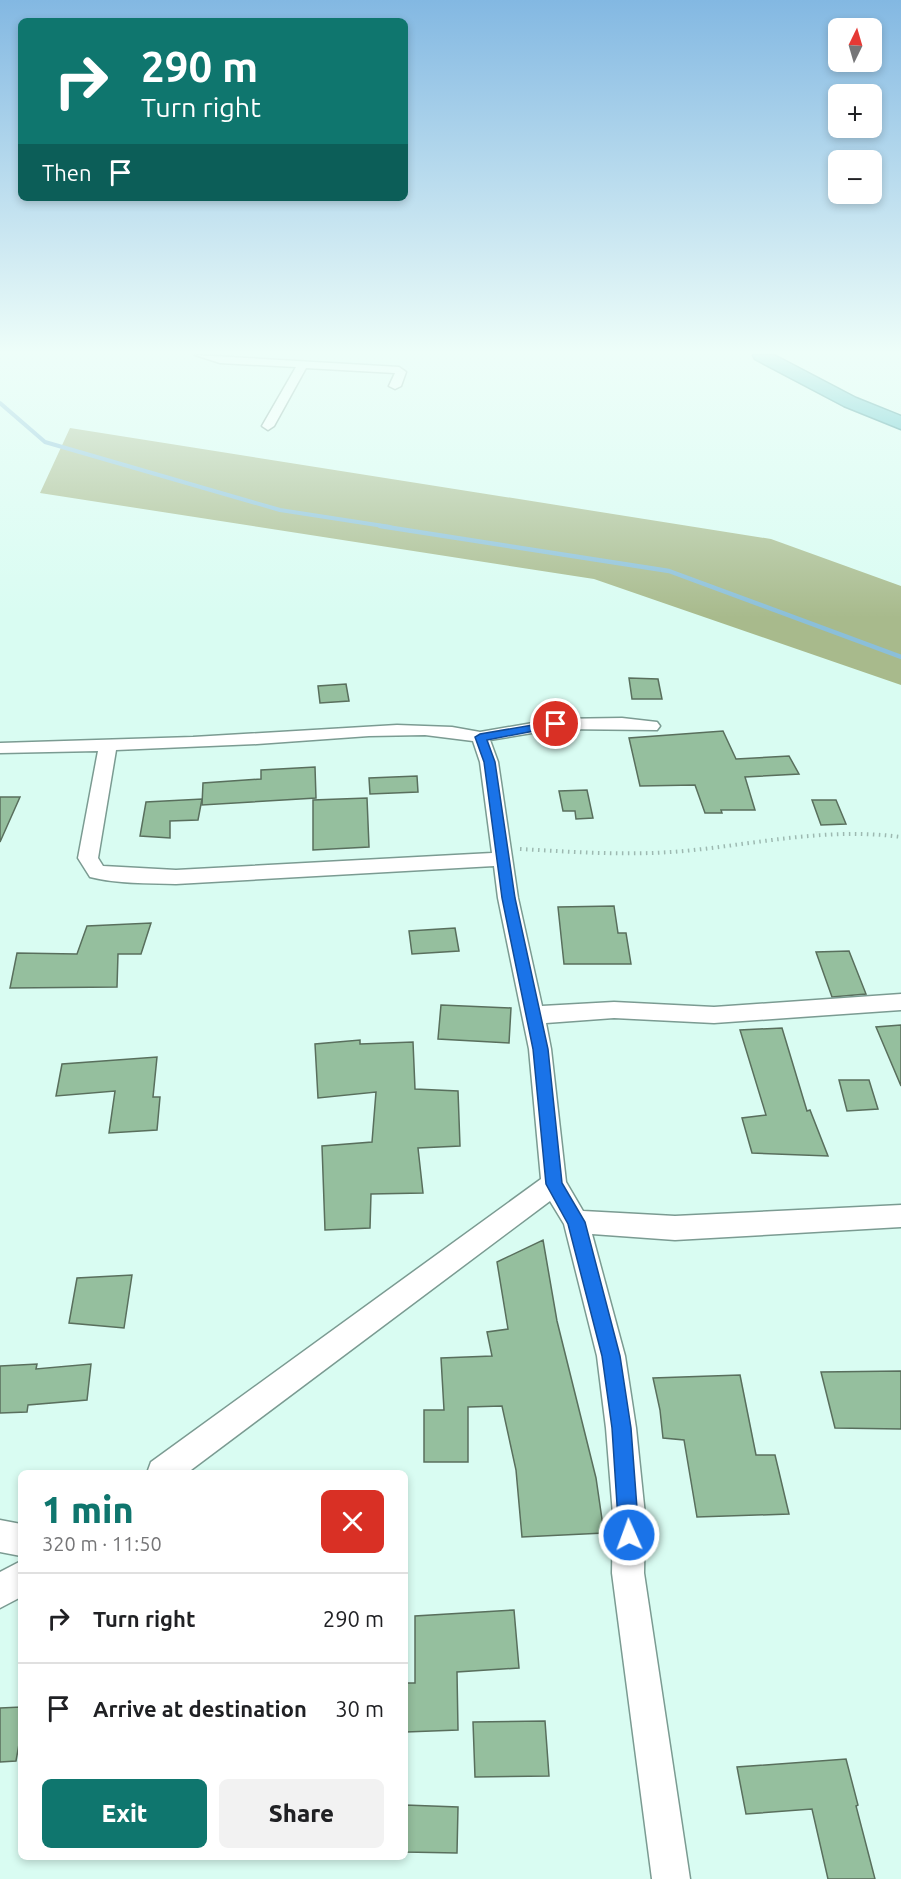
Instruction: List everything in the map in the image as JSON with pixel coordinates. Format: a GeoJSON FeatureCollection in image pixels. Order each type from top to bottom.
{"type":"FeatureCollection","features":[{"type":"Feature","properties":{"kind":"street"},"geometry":{"type":"LineString","coordinates":[[0,748],[410,730],[446,730],[480,737],[556,724],[599,723],[651,726]]}},
{"type":"Feature","properties":{"kind":"street"},"geometry":{"type":"LineString","coordinates":[[480,737],[489,762],[508,898],[540,1049],[554,1184],[576,1222],[611,1356],[621,1428],[629,1515],[628,1573],[671,1879]]}},
{"type":"Feature","properties":{"kind":"street"},"geometry":{"type":"LineString","coordinates":[[108,744],[88,858],[97,872],[127,876],[176,877],[503,854]]}},
{"type":"Feature","properties":{"kind":"street"},"geometry":{"type":"LineString","coordinates":[[533,1015],[614,1010],[714,1015],[901,1002]]}},
{"type":"Feature","properties":{"kind":"street"},"geometry":{"type":"LineString","coordinates":[[166,1470],[554,1184]]}},
{"type":"Feature","properties":{"kind":"street"},"geometry":{"type":"LineString","coordinates":[[576,1222],[675,1228],[901,1216]]}},
{"type":"Feature","properties":{"kind":"street"},"geometry":{"type":"LineString","coordinates":[[0,1536],[18,1539]]}},
{"type":"Feature","properties":{"kind":"street"},"geometry":{"type":"LineString","coordinates":[[0,1592],[18,1579]]}},
{"type":"Feature","properties":{"kind":"path"},"geometry":{"type":"LineString","coordinates":[[503,854],[657,853],[797,837],[859,833],[901,837]]}},
{"type":"Feature","properties":{"kind":"green space"},"geometry":{"type":"Polygon","coordinates":[[[63,443],[163,443],[771,539],[901,586],[901,685],[594,579],[40,493],[63,443]]]}},
{"type":"Feature","properties":{"kind":"building"},"geometry":{"type":"Polygon","coordinates":[[[629,678],[658,679],[662,699],[632,699],[629,678]]]}},
{"type":"Feature","properties":{"kind":"building"},"geometry":{"type":"Polygon","coordinates":[[[346,684],[349,701],[320,703],[318,686],[346,684]]]}},
{"type":"Feature","properties":{"kind":"building"},"geometry":{"type":"Polygon","coordinates":[[[723,731],[736,759],[789,756],[799,774],[745,777],[755,810],[721,810],[722,813],[705,813],[695,785],[640,786],[629,738],[723,731]]]}},
{"type":"Feature","properties":{"kind":"building"},"geometry":{"type":"Polygon","coordinates":[[[315,767],[316,798],[202,805],[203,783],[261,779],[261,770],[315,767]]]}},
{"type":"Feature","properties":{"kind":"building"},"geometry":{"type":"Polygon","coordinates":[[[417,776],[418,792],[370,794],[369,778],[417,776]]]}},
{"type":"Feature","properties":{"kind":"building"},"geometry":{"type":"Polygon","coordinates":[[[587,790],[593,818],[576,819],[575,811],[563,811],[559,791],[587,790]]]}},
{"type":"Feature","properties":{"kind":"building"},"geometry":{"type":"Polygon","coordinates":[[[0,797],[20,797],[0,842],[0,797]]]}},
{"type":"Feature","properties":{"kind":"building"},"geometry":{"type":"Polygon","coordinates":[[[367,798],[369,847],[313,850],[313,800],[367,798]]]}},
{"type":"Feature","properties":{"kind":"building"},"geometry":{"type":"Polygon","coordinates":[[[202,799],[198,820],[170,821],[170,838],[140,836],[146,802],[202,799]]]}},
{"type":"Feature","properties":{"kind":"building"},"geometry":{"type":"Polygon","coordinates":[[[812,800],[836,800],[846,824],[821,825],[812,800]]]}},
{"type":"Feature","properties":{"kind":"building"},"geometry":{"type":"Polygon","coordinates":[[[614,906],[618,933],[626,933],[631,964],[564,964],[558,907],[614,906]]]}},
{"type":"Feature","properties":{"kind":"building"},"geometry":{"type":"Polygon","coordinates":[[[151,923],[141,954],[118,954],[117,987],[10,988],[17,953],[77,954],[87,926],[151,923]]]}},
{"type":"Feature","properties":{"kind":"building"},"geometry":{"type":"Polygon","coordinates":[[[455,928],[459,951],[412,954],[409,931],[455,928]]]}},
{"type":"Feature","properties":{"kind":"building"},"geometry":{"type":"Polygon","coordinates":[[[849,951],[866,994],[832,997],[816,952],[849,951]]]}},
{"type":"Feature","properties":{"kind":"building"},"geometry":{"type":"Polygon","coordinates":[[[441,1005],[511,1008],[509,1043],[438,1039],[441,1005]]]}},
{"type":"Feature","properties":{"kind":"building"},"geometry":{"type":"Polygon","coordinates":[[[901,1025],[901,1086],[876,1027],[901,1025]]]}},
{"type":"Feature","properties":{"kind":"building"},"geometry":{"type":"Polygon","coordinates":[[[782,1028],[807,1111],[810,1110],[828,1156],[752,1153],[742,1118],[766,1115],[740,1030],[782,1028]]]}},
{"type":"Feature","properties":{"kind":"building"},"geometry":{"type":"Polygon","coordinates":[[[360,1040],[360,1044],[413,1042],[415,1089],[458,1091],[460,1146],[418,1148],[423,1193],[371,1194],[370,1228],[325,1230],[322,1146],[372,1142],[376,1092],[318,1098],[315,1044],[360,1040]]]}},
{"type":"Feature","properties":{"kind":"building"},"geometry":{"type":"Polygon","coordinates":[[[157,1057],[153,1097],[160,1097],[157,1130],[109,1133],[115,1091],[56,1096],[62,1064],[157,1057]]]}},
{"type":"Feature","properties":{"kind":"building"},"geometry":{"type":"Polygon","coordinates":[[[839,1080],[869,1080],[878,1109],[847,1111],[839,1080]]]}},
{"type":"Feature","properties":{"kind":"building"},"geometry":{"type":"Polygon","coordinates":[[[543,1240],[557,1321],[596,1478],[604,1533],[522,1537],[516,1470],[502,1406],[468,1407],[468,1462],[424,1462],[424,1410],[444,1410],[441,1358],[492,1356],[487,1332],[508,1329],[497,1262],[543,1240]]]}},
{"type":"Feature","properties":{"kind":"building"},"geometry":{"type":"Polygon","coordinates":[[[132,1275],[124,1328],[69,1323],[77,1278],[132,1275]]]}},
{"type":"Feature","properties":{"kind":"building"},"geometry":{"type":"Polygon","coordinates":[[[37,1364],[36,1369],[91,1364],[87,1400],[28,1405],[27,1412],[0,1413],[0,1366],[37,1364]]]}},
{"type":"Feature","properties":{"kind":"building"},"geometry":{"type":"Polygon","coordinates":[[[901,1371],[901,1429],[835,1428],[821,1372],[901,1371]]]}},
{"type":"Feature","properties":{"kind":"building"},"geometry":{"type":"Polygon","coordinates":[[[740,1375],[756,1455],[775,1455],[789,1514],[697,1517],[684,1440],[663,1438],[653,1378],[740,1375]]]}},
{"type":"Feature","properties":{"kind":"building"},"geometry":{"type":"Polygon","coordinates":[[[514,1610],[519,1668],[457,1672],[458,1730],[408,1732],[408,1683],[415,1683],[415,1616],[514,1610]]]}},
{"type":"Feature","properties":{"kind":"building"},"geometry":{"type":"Polygon","coordinates":[[[18,1707],[16,1761],[0,1762],[0,1708],[18,1707]]]}},
{"type":"Feature","properties":{"kind":"building"},"geometry":{"type":"Polygon","coordinates":[[[545,1721],[549,1776],[475,1777],[473,1722],[545,1721]]]}},
{"type":"Feature","properties":{"kind":"building"},"geometry":{"type":"Polygon","coordinates":[[[846,1759],[875,1879],[828,1879],[812,1809],[746,1814],[737,1767],[846,1759]]]}},
{"type":"Feature","properties":{"kind":"building"},"geometry":{"type":"Polygon","coordinates":[[[408,1805],[458,1807],[457,1853],[408,1852],[408,1805]]]}},
{"type":"Feature","properties":{"kind":"waterway"},"geometry":{"type":"LineString","coordinates":[[47,443],[280,510],[390,527]]}},
{"type":"Feature","properties":{"kind":"waterway"},"geometry":{"type":"LineString","coordinates":[[380,526],[669,571],[901,657]]}},
{"type":"Feature","properties":{"kind":"route"},"geometry":{"type":"LineString","coordinates":[[556,724],[480,737],[493,782],[508,898],[540,1049],[554,1184],[576,1222],[611,1356],[621,1428],[629,1535]]}}]}
